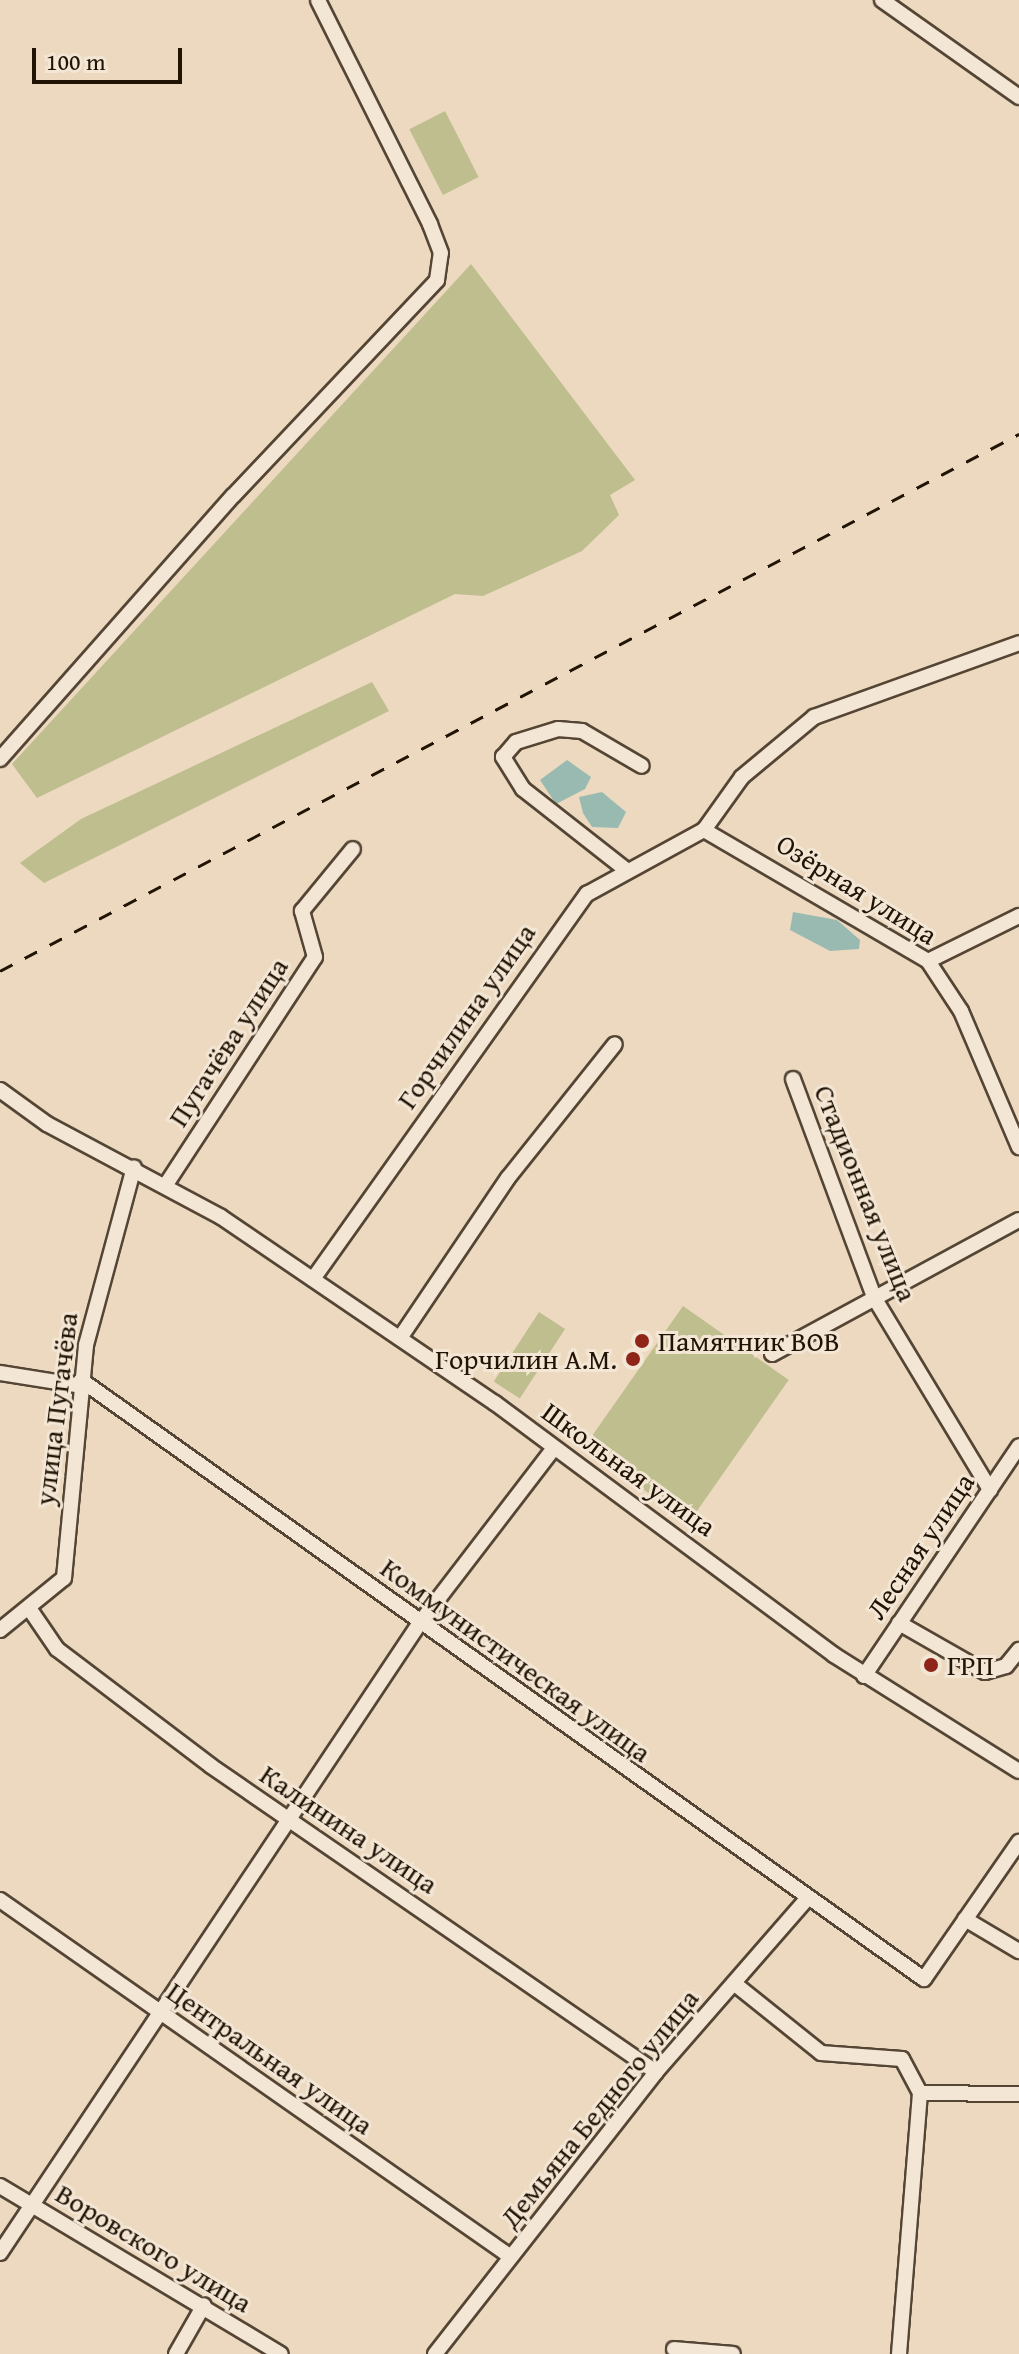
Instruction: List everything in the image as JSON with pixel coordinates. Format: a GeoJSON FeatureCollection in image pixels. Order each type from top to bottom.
{"type":"FeatureCollection","features":[{"type":"Feature","properties":{"kind":"street"},"geometry":{"type":"LineString","coordinates":[[0,759],[233,496],[437,280],[441,253],[430,224],[318,0]]}},
{"type":"Feature","properties":{"kind":"street"},"geometry":{"type":"LineString","coordinates":[[882,0],[1019,97]]}},
{"type":"Feature","properties":{"kind":"street"},"geometry":{"type":"LineString","coordinates":[[704,830],[742,777],[814,717],[1019,643]]}},
{"type":"Feature","properties":{"kind":"street"},"geometry":{"type":"LineString","coordinates":[[625,869],[523,789],[503,757],[516,742],[558,729],[582,731],[642,766]]}},
{"type":"Feature","properties":{"kind":"street","name":"Горчилина улица"},"geometry":{"type":"LineString","coordinates":[[313,1279],[570,915],[625,869],[704,830]]}},
{"type":"Feature","properties":{"kind":"street","name":"Озёрная улица"},"geometry":{"type":"LineString","coordinates":[[704,830],[928,961],[954,997],[1019,1147]]}},
{"type":"Feature","properties":{"kind":"street","name":"Пугачёва улица"},"geometry":{"type":"LineString","coordinates":[[167,1183],[315,957],[302,911],[353,849]]}},
{"type":"Feature","properties":{"kind":"street"},"geometry":{"type":"LineString","coordinates":[[928,961],[1019,916]]}},
{"type":"Feature","properties":{"kind":"street"},"geometry":{"type":"LineString","coordinates":[[400,1338],[508,1178],[615,1044]]}},
{"type":"Feature","properties":{"kind":"street","name":"Стадионная улица"},"geometry":{"type":"LineString","coordinates":[[793,1079],[875,1299],[990,1490]]}},
{"type":"Feature","properties":{"kind":"street","name":"Школьная улица"},"geometry":{"type":"LineString","coordinates":[[0,1090],[47,1124],[167,1183],[313,1279],[554,1448],[864,1676],[1019,1771]]}},
{"type":"Feature","properties":{"kind":"street","name":"улица Пугачёва"},"geometry":{"type":"LineString","coordinates":[[0,1630],[31,1611],[58,1588],[67,1567],[68,1488],[92,1312],[134,1167]]}},
{"type":"Feature","properties":{"kind":"street"},"geometry":{"type":"LineString","coordinates":[[772,1354],[1019,1220]]}},
{"type":"Feature","properties":{"kind":"street"},"geometry":{"type":"LineString","coordinates":[[0,1373],[82,1383]]}},
{"type":"Feature","properties":{"kind":"street","name":"Коммунистическая улица"},"geometry":{"type":"LineString","coordinates":[[82,1383],[924,1979],[965,1919]]}},
{"type":"Feature","properties":{"kind":"street","name":"Лесная улица"},"geometry":{"type":"LineString","coordinates":[[864,1676],[1019,1446]]}},
{"type":"Feature","properties":{"kind":"street"},"geometry":{"type":"LineString","coordinates":[[0,2253],[286,1818],[419,1624],[554,1448]]}},
{"type":"Feature","properties":{"kind":"street","name":"Калинина улица"},"geometry":{"type":"LineString","coordinates":[[31,1611],[57,1649],[286,1818],[656,2072]]}},
{"type":"Feature","properties":{"kind":"street"},"geometry":{"type":"LineString","coordinates":[[899,1623],[985,1672],[1006,1666],[1019,1650]]}},
{"type":"Feature","properties":{"kind":"street"},"geometry":{"type":"LineString","coordinates":[[1019,1842],[965,1919],[1019,1951]]}},
{"type":"Feature","properties":{"kind":"street","name":"Демьяна Бедного улица"},"geometry":{"type":"LineString","coordinates":[[435,2354],[656,2072],[807,1899]]}},
{"type":"Feature","properties":{"kind":"street","name":"Центральная улица"},"geometry":{"type":"LineString","coordinates":[[0,1900],[511,2257]]}},
{"type":"Feature","properties":{"kind":"street"},"geometry":{"type":"LineString","coordinates":[[735,1984],[821,2053],[902,2059],[920,2093],[899,2354]]}},
{"type":"Feature","properties":{"kind":"street"},"geometry":{"type":"LineString","coordinates":[[920,2093],[1019,2094]]}},
{"type":"Feature","properties":{"kind":"street","name":"Воровского улица"},"geometry":{"type":"LineString","coordinates":[[0,2186],[204,2305],[281,2354]]}},
{"type":"Feature","properties":{"kind":"street"},"geometry":{"type":"LineString","coordinates":[[176,2354],[204,2305]]}},
{"type":"Feature","properties":{"kind":"street"},"geometry":{"type":"LineString","coordinates":[[674,2349],[733,2354]]}},
{"type":"Feature","properties":{"kind":"green space"},"geometry":{"type":"Polygon","coordinates":[[[445,111],[479,177],[443,195],[409,129],[445,111]]]}},
{"type":"Feature","properties":{"kind":"green space"},"geometry":{"type":"Polygon","coordinates":[[[471,264],[635,480],[610,495],[619,515],[582,551],[483,596],[455,594],[37,798],[12,764],[471,264]]]}},
{"type":"Feature","properties":{"kind":"green space"},"geometry":{"type":"Polygon","coordinates":[[[372,682],[389,711],[44,883],[20,863],[81,819],[372,682]]]}},
{"type":"Feature","properties":{"kind":"green space"},"geometry":{"type":"Polygon","coordinates":[[[683,1306],[789,1380],[689,1522],[584,1448],[683,1306]]]}},
{"type":"Feature","properties":{"kind":"green space"},"geometry":{"type":"Polygon","coordinates":[[[539,1312],[565,1329],[520,1398],[494,1382],[539,1312]]]}},
{"type":"Feature","properties":{"kind":"water"},"geometry":{"type":"Polygon","coordinates":[[[567,760],[591,777],[585,789],[556,804],[540,780],[567,760]]]}},
{"type":"Feature","properties":{"kind":"water"},"geometry":{"type":"Polygon","coordinates":[[[602,792],[626,812],[618,828],[592,827],[583,813],[579,797],[602,792]]]}},
{"type":"Feature","properties":{"kind":"water"},"geometry":{"type":"Polygon","coordinates":[[[793,912],[837,920],[860,940],[859,949],[830,951],[790,930],[793,912]]]}},
{"type":"Feature","properties":{"kind":"railway"},"geometry":{"type":"LineString","coordinates":[[0,971],[1019,434]]}},
{"type":"Feature","properties":{"kind":"place","name":"Памятник ВОВ"},"geometry":{"type":"Point","coordinates":[642,1341]}},
{"type":"Feature","properties":{"kind":"place","name":"Горчилин А.М."},"geometry":{"type":"Point","coordinates":[633,1359]}},
{"type":"Feature","properties":{"kind":"place","name":"ГРП"},"geometry":{"type":"Point","coordinates":[931,1665]}}]}
